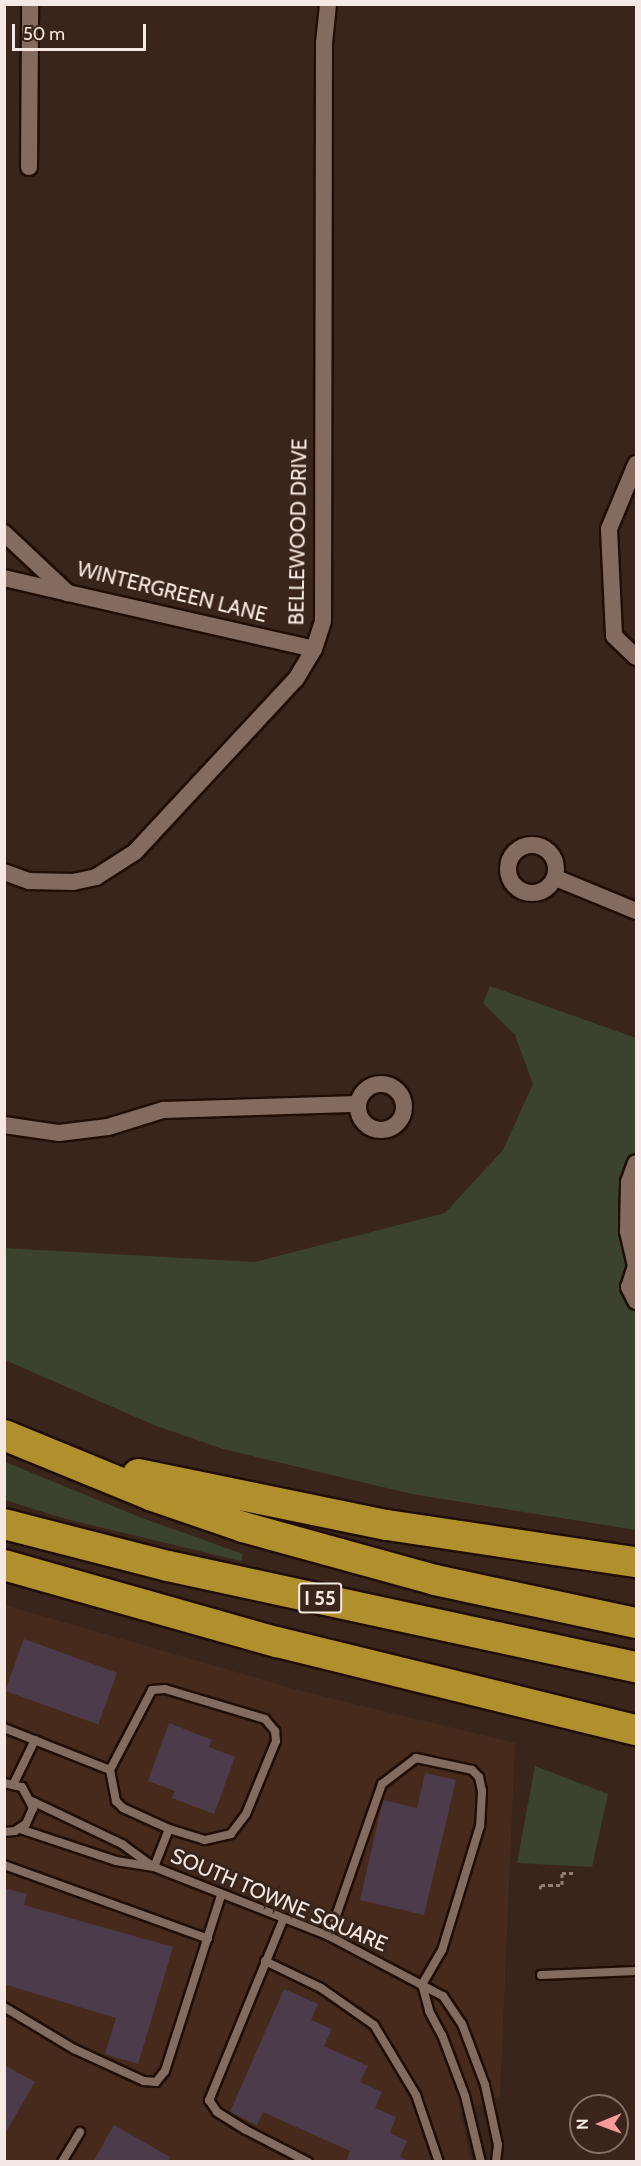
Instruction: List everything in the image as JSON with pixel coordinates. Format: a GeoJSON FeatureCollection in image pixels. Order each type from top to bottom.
{"type":"FeatureCollection","features":[{"type":"Feature","properties":{"kind":"highway","name":"I 55"},"geometry":{"type":"LineString","coordinates":[[4,1435],[52,1457],[243,1527],[338,1555],[636,1623]]}},
{"type":"Feature","properties":{"kind":"highway"},"geometry":{"type":"LineString","coordinates":[[52,1457],[387,1525],[636,1562]]}},
{"type":"Feature","properties":{"kind":"highway","name":"I 55"},"geometry":{"type":"LineString","coordinates":[[4,1524],[168,1566],[636,1667]]}},
{"type":"Feature","properties":{"kind":"highway"},"geometry":{"type":"LineString","coordinates":[[4,1565],[480,1695],[636,1730]]}},
{"type":"Feature","properties":{"kind":"highway"},"geometry":{"type":"LineString","coordinates":[[480,1695],[636,1746]]}},
{"type":"Feature","properties":{"kind":"street"},"geometry":{"type":"LineString","coordinates":[[29,167],[30,4]]}},
{"type":"Feature","properties":{"kind":"street","name":"BELLEWOOD DRIVE"},"geometry":{"type":"LineString","coordinates":[[4,872],[29,881],[73,882],[96,877],[135,852],[296,679],[314,649],[323,621],[324,43],[328,4]]}},
{"type":"Feature","properties":{"kind":"street"},"geometry":{"type":"LineString","coordinates":[[636,464],[609,529],[614,636],[636,657]]}},
{"type":"Feature","properties":{"kind":"street","name":"WINTERGREEN LANE"},"geometry":{"type":"LineString","coordinates":[[4,533],[68,593],[314,649]]}},
{"type":"Feature","properties":{"kind":"street"},"geometry":{"type":"LineString","coordinates":[[4,578],[68,593]]}},
{"type":"Feature","properties":{"kind":"street"},"geometry":{"type":"LineString","coordinates":[[556,878],[636,911]]}},
{"type":"Feature","properties":{"kind":"street"},"geometry":{"type":"LineString","coordinates":[[4,1125],[59,1133],[108,1127],[163,1110],[358,1104]]}},
{"type":"Feature","properties":{"kind":"street"},"geometry":{"type":"LineString","coordinates":[[636,1164],[629,1182],[628,1231],[636,1266],[629,1287],[636,1301]]}},
{"type":"Feature","properties":{"kind":"lane"},"geometry":{"type":"LineString","coordinates":[[165,1689],[265,1719],[275,1731],[276,1741],[246,1814],[231,1834],[205,1840],[169,1828],[123,1808],[116,1801],[110,1770],[152,1690],[165,1689]]}},
{"type":"Feature","properties":{"kind":"lane"},"geometry":{"type":"LineString","coordinates":[[4,1728],[110,1770]]}},
{"type":"Feature","properties":{"kind":"lane"},"geometry":{"type":"LineString","coordinates":[[9,1783],[35,1740]]}},
{"type":"Feature","properties":{"kind":"lane"},"geometry":{"type":"LineString","coordinates":[[329,1936],[382,1784],[416,1758],[472,1770],[478,1777],[482,1791],[480,1826],[442,1950],[422,1984],[429,2011],[442,2035],[465,2096],[481,2162]]}},
{"type":"Feature","properties":{"kind":"lane","name":"SOUTH TOWNE SQUARE"},"geometry":{"type":"LineString","coordinates":[[9,1783],[22,1787],[32,1801],[122,1844],[154,1867],[283,1920],[329,1936],[443,1996],[462,2024],[485,2085],[498,2145],[496,2162]]}},
{"type":"Feature","properties":{"kind":"lane"},"geometry":{"type":"LineString","coordinates":[[20,1829],[31,1816],[32,1801]]}},
{"type":"Feature","properties":{"kind":"lane"},"geometry":{"type":"LineString","coordinates":[[154,1867],[169,1828]]}},
{"type":"Feature","properties":{"kind":"lane","name":"SOUTH TOWNE SQUARE"},"geometry":{"type":"LineString","coordinates":[[4,1832],[20,1829],[116,1861],[154,1867]]}},
{"type":"Feature","properties":{"kind":"lane"},"geometry":{"type":"LineString","coordinates":[[4,1865],[208,1939]]}},
{"type":"Feature","properties":{"kind":"lane"},"geometry":{"type":"LineString","coordinates":[[4,2007],[74,2049],[144,2081],[156,2082],[165,2071],[221,1895]]}},
{"type":"Feature","properties":{"kind":"lane"},"geometry":{"type":"LineString","coordinates":[[283,1920],[209,2100],[218,2112],[236,2124],[308,2162]]}},
{"type":"Feature","properties":{"kind":"lane"},"geometry":{"type":"LineString","coordinates":[[265,1961],[321,1988],[374,2025],[416,2095],[439,2162]]}},
{"type":"Feature","properties":{"kind":"lane"},"geometry":{"type":"LineString","coordinates":[[541,1975],[636,1971]]}},
{"type":"Feature","properties":{"kind":"lane"},"geometry":{"type":"LineString","coordinates":[[62,2162],[80,2132]]}},
{"type":"Feature","properties":{"kind":"path"},"geometry":{"type":"LineString","coordinates":[[540,1889],[541,1885],[562,1885],[562,1874],[573,1874]]}},
{"type":"Feature","properties":{"kind":"shaded area"},"geometry":{"type":"Polygon","coordinates":[[[4,1605],[305,1692],[515,1743],[500,2096],[460,2113],[471,2161],[5,2161],[4,1605]]]}},
{"type":"Feature","properties":{"kind":"green space"},"geometry":{"type":"Polygon","coordinates":[[[490,986],[636,1038],[636,1530],[412,1494],[223,1449],[154,1425],[5,1360],[4,1248],[255,1262],[445,1213],[503,1150],[533,1084],[515,1035],[483,1003],[490,986]]]}},
{"type":"Feature","properties":{"kind":"green space"},"geometry":{"type":"Polygon","coordinates":[[[5,1462],[142,1518],[243,1554],[241,1561],[66,1519],[5,1500],[5,1462]]]}},
{"type":"Feature","properties":{"kind":"green space"},"geometry":{"type":"Polygon","coordinates":[[[535,1766],[608,1794],[592,1867],[517,1863],[535,1766]]]}},
{"type":"Feature","properties":{"kind":"building"},"geometry":{"type":"Polygon","coordinates":[[[24,1639],[117,1673],[98,1725],[5,1691],[24,1639]]]}},
{"type":"Feature","properties":{"kind":"building"},"geometry":{"type":"Polygon","coordinates":[[[169,1723],[212,1740],[209,1747],[235,1757],[214,1814],[172,1798],[175,1791],[148,1781],[169,1723]]]}},
{"type":"Feature","properties":{"kind":"building"},"geometry":{"type":"Polygon","coordinates":[[[425,1773],[456,1780],[424,1915],[360,1900],[383,1800],[417,1808],[425,1773]]]}},
{"type":"Feature","properties":{"kind":"building"},"geometry":{"type":"Polygon","coordinates":[[[4,1888],[27,1894],[24,1905],[173,1947],[138,2064],[105,2054],[116,2018],[4,1984],[4,1888]]]}},
{"type":"Feature","properties":{"kind":"building"},"geometry":{"type":"Polygon","coordinates":[[[284,1989],[318,2004],[311,2020],[332,2029],[324,2046],[368,2066],[360,2082],[382,2092],[375,2108],[396,2117],[390,2133],[407,2141],[400,2157],[411,2162],[346,2162],[350,2151],[263,2112],[257,2125],[230,2112],[284,1989]]]}},
{"type":"Feature","properties":{"kind":"building"},"geometry":{"type":"Polygon","coordinates":[[[4,2065],[35,2082],[4,2135],[4,2065]]]}},
{"type":"Feature","properties":{"kind":"building"},"geometry":{"type":"Polygon","coordinates":[[[114,2125],[170,2157],[168,2162],[93,2162],[114,2125]]]}}]}
